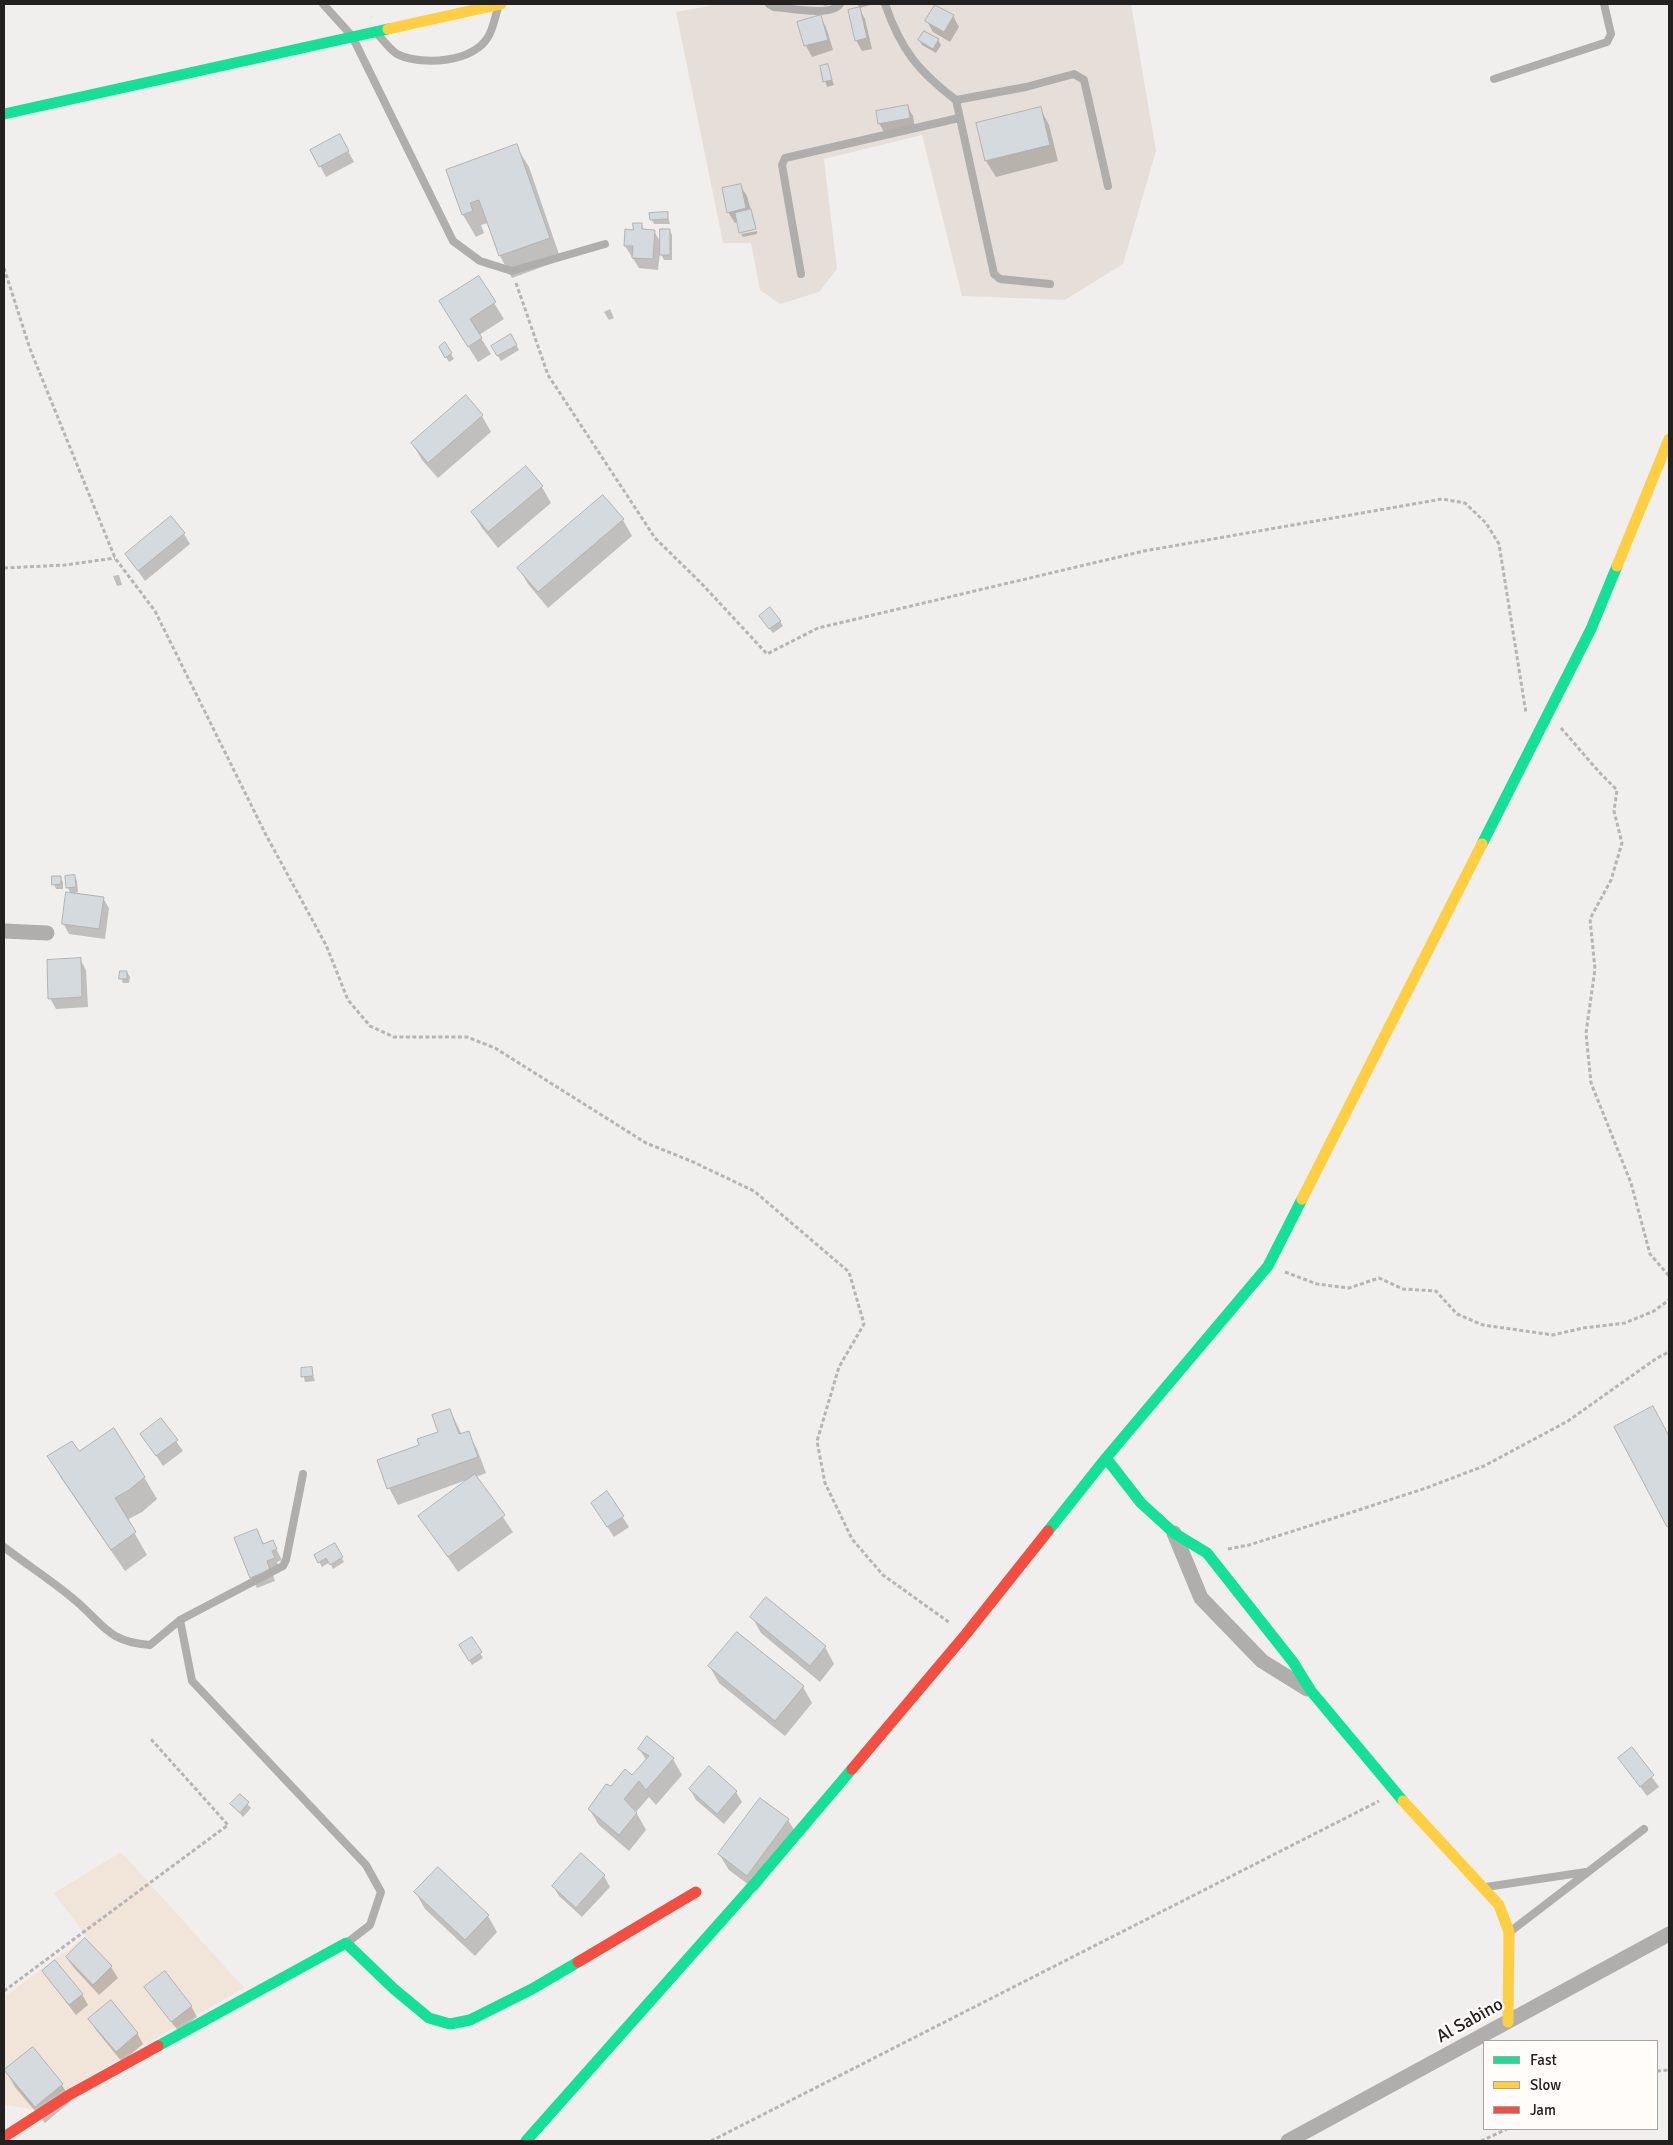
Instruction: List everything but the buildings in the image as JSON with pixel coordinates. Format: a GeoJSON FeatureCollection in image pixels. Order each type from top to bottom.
{"type":"FeatureCollection","features":[{"type":"Feature","properties":{"kind":"street"},"geometry":{"type":"LineString","coordinates":[[4,114],[500,4]]}},
{"type":"Feature","properties":{"kind":"street"},"geometry":{"type":"LineString","coordinates":[[526,2141],[756,1882],[966,1634],[1106,1458],[1268,1266],[1591,629],[1669,440]]}},
{"type":"Feature","properties":{"kind":"street"},"geometry":{"type":"LineString","coordinates":[[4,931],[47,933]]}},
{"type":"Feature","properties":{"kind":"street"},"geometry":{"type":"LineString","coordinates":[[1106,1458],[1141,1503],[1174,1533],[1207,1553],[1293,1662],[1311,1692],[1395,1793],[1498,1904],[1509,1932],[1508,2022]]}},
{"type":"Feature","properties":{"kind":"street"},"geometry":{"type":"LineString","coordinates":[[1174,1533],[1201,1598],[1262,1661],[1311,1692]]}},
{"type":"Feature","properties":{"kind":"street"},"geometry":{"type":"LineString","coordinates":[[4,2135],[69,2095],[346,1943],[429,2018],[450,2024],[470,2020],[532,1989],[696,1892]]}},
{"type":"Feature","properties":{"kind":"street","name":"Al Sabino"},"geometry":{"type":"LineString","coordinates":[[1288,2141],[1669,1934]]}},
{"type":"Feature","properties":{"kind":"lane"},"geometry":{"type":"LineString","coordinates":[[322,4],[352,36],[453,241],[480,261],[512,271],[605,244]]}},
{"type":"Feature","properties":{"kind":"lane"},"geometry":{"type":"LineString","coordinates":[[374,31],[398,55],[419,60],[443,60],[467,56],[488,38],[500,4]]}},
{"type":"Feature","properties":{"kind":"lane"},"geometry":{"type":"LineString","coordinates":[[769,4],[774,7],[826,12],[838,7],[840,4]]}},
{"type":"Feature","properties":{"kind":"lane"},"geometry":{"type":"LineString","coordinates":[[885,4],[900,39],[916,65],[956,100],[994,274],[1000,279],[1050,284]]}},
{"type":"Feature","properties":{"kind":"lane"},"geometry":{"type":"LineString","coordinates":[[1494,79],[1607,42],[1611,34],[1604,4]]}},
{"type":"Feature","properties":{"kind":"lane"},"geometry":{"type":"LineString","coordinates":[[956,100],[1026,87],[1074,74],[1084,80],[1108,186]]}},
{"type":"Feature","properties":{"kind":"lane"},"geometry":{"type":"LineString","coordinates":[[801,274],[782,165],[785,158],[959,118]]}},
{"type":"Feature","properties":{"kind":"lane"},"geometry":{"type":"LineString","coordinates":[[4,1547],[76,1601],[106,1631],[124,1642],[150,1645],[180,1620],[283,1566],[286,1560],[303,1474]]}},
{"type":"Feature","properties":{"kind":"lane"},"geometry":{"type":"LineString","coordinates":[[180,1620],[192,1681],[366,1865],[381,1892],[370,1925],[346,1943]]}},
{"type":"Feature","properties":{"kind":"lane"},"geometry":{"type":"LineString","coordinates":[[1509,1932],[1644,1829]]}},
{"type":"Feature","properties":{"kind":"lane"},"geometry":{"type":"LineString","coordinates":[[1484,1888],[1586,1872]]}},
{"type":"Feature","properties":{"kind":"path"},"geometry":{"type":"LineString","coordinates":[[4,268],[30,349],[115,558],[155,611],[266,835],[326,945],[348,1000],[370,1026],[394,1036],[467,1037],[495,1048],[646,1143],[691,1161],[754,1191],[849,1272],[864,1324],[839,1367],[817,1441],[825,1483],[852,1539],[883,1575],[966,1634]]}},
{"type":"Feature","properties":{"kind":"path"},"geometry":{"type":"LineString","coordinates":[[512,271],[548,375],[609,469],[655,538],[701,583],[767,654],[818,628],[1144,551],[1442,499],[1465,503],[1486,523],[1499,544],[1526,719]]}},
{"type":"Feature","properties":{"kind":"path"},"geometry":{"type":"LineString","coordinates":[[4,568],[65,565],[115,558]]}},
{"type":"Feature","properties":{"kind":"path"},"geometry":{"type":"LineString","coordinates":[[1549,713],[1599,772],[1617,790],[1614,811],[1622,844],[1611,880],[1590,919],[1595,969],[1586,1033],[1590,1083],[1631,1183],[1650,1254],[1669,1276]]}},
{"type":"Feature","properties":{"kind":"path"},"geometry":{"type":"LineString","coordinates":[[1268,1266],[1317,1284],[1348,1288],[1379,1278],[1403,1289],[1436,1291],[1457,1314],[1483,1325],[1554,1334],[1582,1328],[1625,1323],[1654,1311],[1669,1300]]}},
{"type":"Feature","properties":{"kind":"path"},"geometry":{"type":"LineString","coordinates":[[1207,1553],[1249,1545],[1426,1488],[1484,1466],[1568,1421],[1657,1358],[1669,1352]]}},
{"type":"Feature","properties":{"kind":"path"},"geometry":{"type":"LineString","coordinates":[[4,1992],[228,1824],[150,1738]]}},
{"type":"Feature","properties":{"kind":"path"},"geometry":{"type":"LineString","coordinates":[[711,2141],[1395,1793]]}},
{"type":"Feature","properties":{"kind":"path"},"geometry":{"type":"LineString","coordinates":[[1481,2141],[1505,2130]]}},
{"type":"Feature","properties":{"kind":"shaded area"},"geometry":{"type":"Polygon","coordinates":[[[720,4],[1131,4],[1156,151],[1123,264],[1065,300],[962,296],[922,135],[824,159],[837,269],[819,292],[780,304],[760,290],[751,243],[723,243],[676,12],[720,4]]]}},
{"type":"Feature","properties":{"kind":"shaded area"},"geometry":{"type":"Polygon","coordinates":[[[121,1852],[244,1988],[32,2109],[4,2105],[4,1997],[86,1936],[54,1893],[121,1852]]]}},
{"type":"Feature","properties":{"kind":"traffic: fast"},"geometry":{"type":"LineString","coordinates":[[4,114],[388,29]]}},
{"type":"Feature","properties":{"kind":"traffic: fast"},"geometry":{"type":"LineString","coordinates":[[1482,844],[1591,629],[1617,566]]}},
{"type":"Feature","properties":{"kind":"traffic: fast"},"geometry":{"type":"LineString","coordinates":[[1048,1531],[1106,1458],[1268,1266],[1302,1199]]}},
{"type":"Feature","properties":{"kind":"traffic: fast"},"geometry":{"type":"LineString","coordinates":[[1106,1458],[1141,1503],[1174,1533],[1207,1553],[1293,1662],[1311,1691],[1403,1801]]}},
{"type":"Feature","properties":{"kind":"traffic: fast"},"geometry":{"type":"LineString","coordinates":[[526,2141],[756,1882],[852,1769]]}},
{"type":"Feature","properties":{"kind":"traffic: fast"},"geometry":{"type":"LineString","coordinates":[[158,2046],[346,1943],[394,1989],[429,2018],[450,2024],[470,2020],[532,1989],[578,1962]]}},
{"type":"Feature","properties":{"kind":"traffic: slow"},"geometry":{"type":"LineString","coordinates":[[388,29],[501,4]]}},
{"type":"Feature","properties":{"kind":"traffic: slow"},"geometry":{"type":"LineString","coordinates":[[1617,566],[1669,439]]}},
{"type":"Feature","properties":{"kind":"traffic: slow"},"geometry":{"type":"LineString","coordinates":[[1302,1199],[1482,844]]}},
{"type":"Feature","properties":{"kind":"traffic: slow"},"geometry":{"type":"LineString","coordinates":[[1403,1801],[1499,1905],[1509,1932],[1508,2022]]}},
{"type":"Feature","properties":{"kind":"traffic: jam"},"geometry":{"type":"LineString","coordinates":[[852,1769],[966,1634],[1048,1531]]}},
{"type":"Feature","properties":{"kind":"traffic: jam"},"geometry":{"type":"LineString","coordinates":[[578,1962],[696,1892]]}},
{"type":"Feature","properties":{"kind":"traffic: jam"},"geometry":{"type":"LineString","coordinates":[[4,2137],[69,2095],[158,2046]]}}]}
